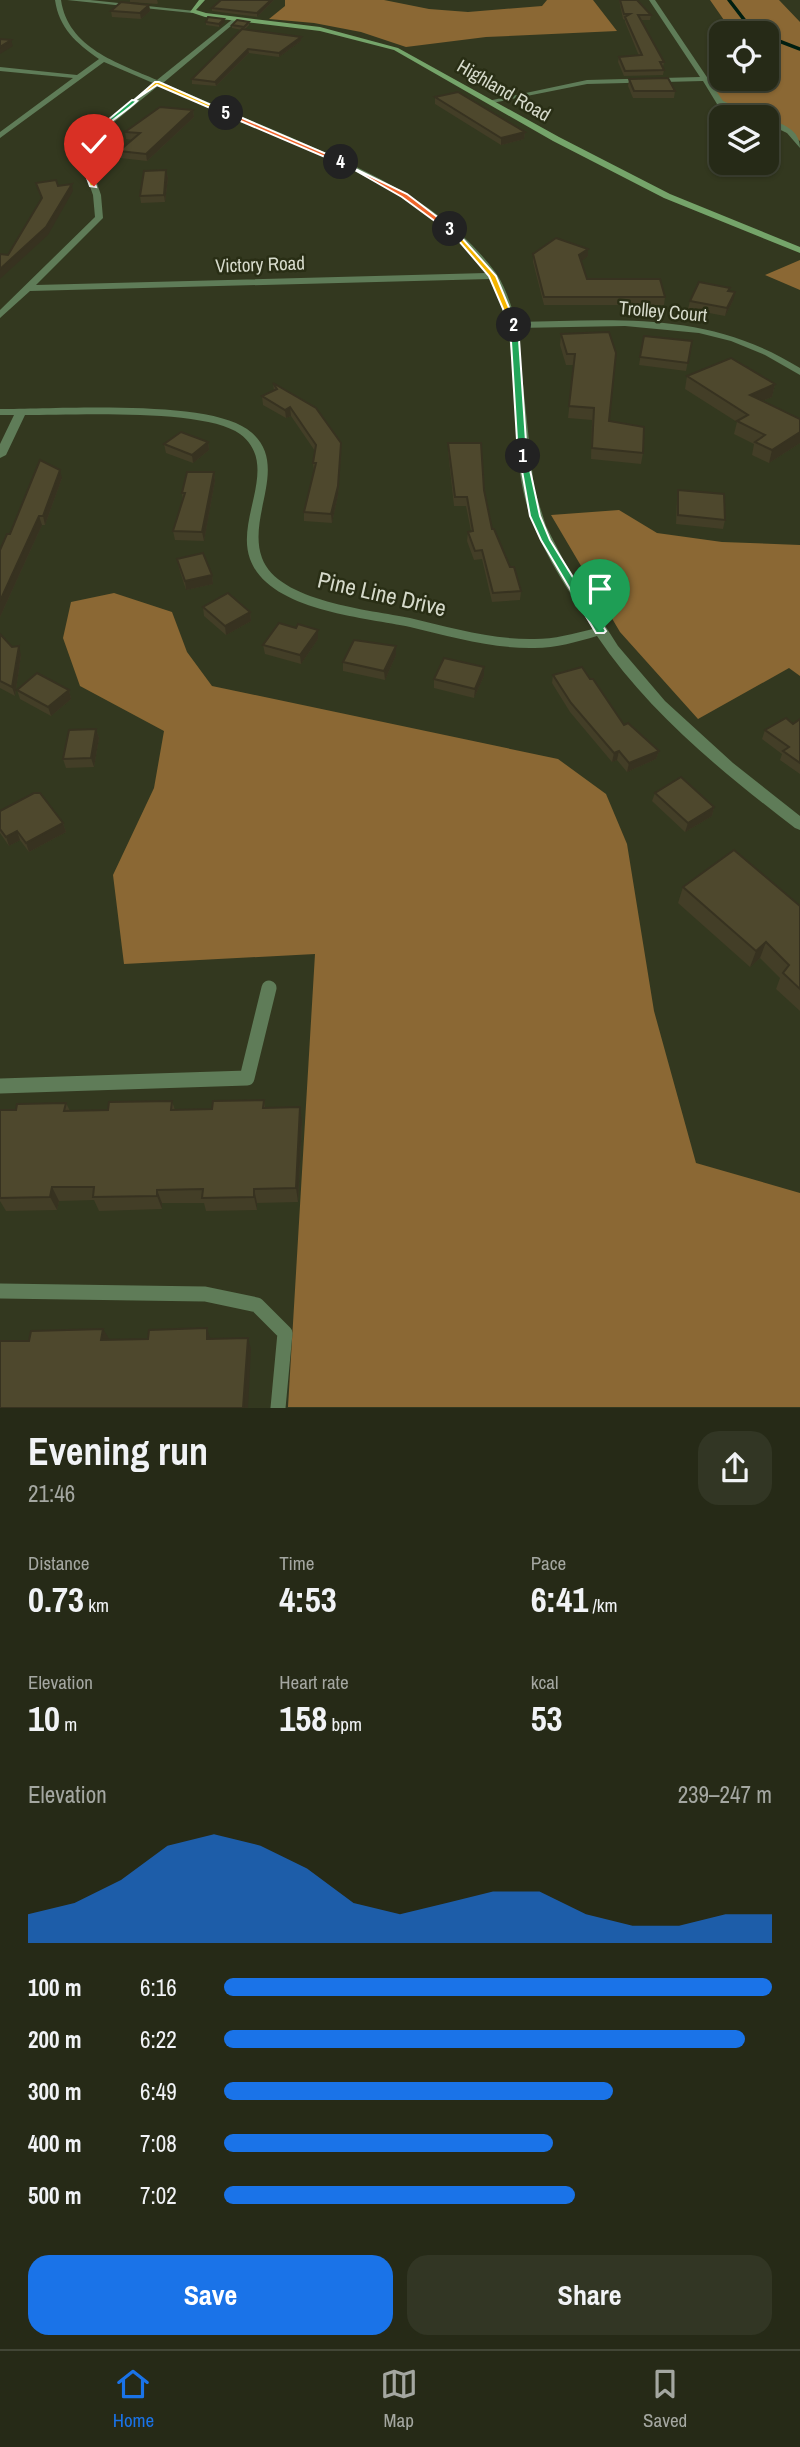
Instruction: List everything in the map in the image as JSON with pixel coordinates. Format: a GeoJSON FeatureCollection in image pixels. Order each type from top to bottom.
{"type":"FeatureCollection","features":[{"type":"Feature","properties":{"kind":"street"},"geometry":{"type":"LineString","coordinates":[[58,0],[65,27],[79,42],[103,59],[382,182],[450,228],[492,276],[514,325],[521,446],[535,516],[545,540],[600,631],[622,660],[684,727],[735,774],[800,824]]}},
{"type":"Feature","properties":{"kind":"street"},"geometry":{"type":"LineString","coordinates":[[69,0],[192,10],[202,0]]}},
{"type":"Feature","properties":{"kind":"street"},"geometry":{"type":"LineString","coordinates":[[652,0],[702,79],[720,102],[728,105]]}},
{"type":"Feature","properties":{"kind":"street","name":"Highland Road"},"geometry":{"type":"LineString","coordinates":[[192,10],[236,19],[320,29],[386,45],[417,58],[556,139],[667,196],[800,250]]}},
{"type":"Feature","properties":{"kind":"street"},"geometry":{"type":"LineString","coordinates":[[0,315],[99,218],[100,204],[84,160],[84,146],[96,132],[236,19]]}},
{"type":"Feature","properties":{"kind":"street"},"geometry":{"type":"LineString","coordinates":[[0,136],[103,59]]}},
{"type":"Feature","properties":{"kind":"street"},"geometry":{"type":"LineString","coordinates":[[0,69],[78,77]]}},
{"type":"Feature","properties":{"kind":"street"},"geometry":{"type":"LineString","coordinates":[[492,101],[587,82],[702,79]]}},
{"type":"Feature","properties":{"kind":"street"},"geometry":{"type":"LineString","coordinates":[[779,126],[790,131],[800,146]]}},
{"type":"Feature","properties":{"kind":"street","name":"Victory Road"},"geometry":{"type":"LineString","coordinates":[[29,288],[492,276]]}},
{"type":"Feature","properties":{"kind":"street","name":"Trolley Court"},"geometry":{"type":"LineString","coordinates":[[514,325],[634,324],[689,329],[747,344],[771,354],[800,372]]}},
{"type":"Feature","properties":{"kind":"street","name":"Pine Line Drive"},"geometry":{"type":"LineString","coordinates":[[0,412],[189,416],[221,422],[242,430],[258,445],[265,463],[253,530],[256,559],[274,582],[312,601],[509,643],[557,642],[600,631]]}},
{"type":"Feature","properties":{"kind":"street"},"geometry":{"type":"LineString","coordinates":[[0,455],[21,413]]}},
{"type":"Feature","properties":{"kind":"lane"},"geometry":{"type":"LineString","coordinates":[[0,1086],[247,1078],[269,988]]}},
{"type":"Feature","properties":{"kind":"lane"},"geometry":{"type":"LineString","coordinates":[[0,1291],[205,1294],[257,1305],[285,1333],[278,1408]]}},
{"type":"Feature","properties":{"kind":"shaded area"},"geometry":{"type":"Polygon","coordinates":[[[285,0],[384,0],[429,9],[468,12],[542,6],[547,0],[593,0],[617,31],[486,37],[406,47],[361,32],[314,23],[269,19],[285,6],[285,0]]]}},
{"type":"Feature","properties":{"kind":"shaded area"},"geometry":{"type":"Polygon","coordinates":[[[710,0],[779,0],[800,22],[800,141],[779,128],[779,105],[726,105],[713,91],[779,91],[779,21],[725,21],[710,0]]]}},
{"type":"Feature","properties":{"kind":"shaded area"},"geometry":{"type":"Polygon","coordinates":[[[800,260],[800,290],[765,275],[800,260]]]}},
{"type":"Feature","properties":{"kind":"shaded area"},"geometry":{"type":"Polygon","coordinates":[[[619,510],[657,533],[722,542],[800,545],[800,676],[789,668],[698,719],[620,632],[551,515],[619,510]]]}},
{"type":"Feature","properties":{"kind":"shaded area"},"geometry":{"type":"Polygon","coordinates":[[[114,593],[172,612],[187,652],[212,686],[558,759],[606,794],[627,844],[654,1011],[696,1163],[800,1193],[800,1407],[288,1407],[315,954],[124,964],[113,875],[154,788],[164,731],[80,686],[63,638],[71,602],[114,593]]]}},
{"type":"Feature","properties":{"kind":"building"},"geometry":{"type":"Polygon","coordinates":[[[221,0],[271,0],[257,13],[212,8],[221,0]]]}},
{"type":"Feature","properties":{"kind":"building"},"geometry":{"type":"Polygon","coordinates":[[[620,0],[637,0],[651,15],[638,15],[664,62],[660,62],[664,70],[625,71],[619,57],[642,55],[625,17],[630,14],[624,14],[620,0]]]}},
{"type":"Feature","properties":{"kind":"building"},"geometry":{"type":"Polygon","coordinates":[[[121,2],[149,5],[140,13],[111,11],[121,2]]]}},
{"type":"Feature","properties":{"kind":"building"},"geometry":{"type":"Polygon","coordinates":[[[208,17],[224,19],[219,24],[206,22],[208,17]]]}},
{"type":"Feature","properties":{"kind":"building"},"geometry":{"type":"Polygon","coordinates":[[[237,20],[249,22],[244,27],[232,25],[237,20]]]}},
{"type":"Feature","properties":{"kind":"building"},"geometry":{"type":"Polygon","coordinates":[[[242,29],[301,37],[279,53],[248,49],[215,82],[192,79],[242,29]]]}},
{"type":"Feature","properties":{"kind":"building"},"geometry":{"type":"Polygon","coordinates":[[[0,39],[11,40],[0,47],[0,39]]]}},
{"type":"Feature","properties":{"kind":"building"},"geometry":{"type":"Polygon","coordinates":[[[668,78],[675,91],[634,91],[629,79],[668,78]]]}},
{"type":"Feature","properties":{"kind":"building"},"geometry":{"type":"Polygon","coordinates":[[[458,92],[525,132],[501,138],[435,97],[458,92]]]}},
{"type":"Feature","properties":{"kind":"building"},"geometry":{"type":"Polygon","coordinates":[[[160,107],[193,110],[146,154],[119,151],[140,133],[125,132],[160,107]]]}},
{"type":"Feature","properties":{"kind":"building"},"geometry":{"type":"Polygon","coordinates":[[[166,170],[164,195],[140,196],[144,171],[166,170]]]}},
{"type":"Feature","properties":{"kind":"building"},"geometry":{"type":"Polygon","coordinates":[[[56,180],[58,186],[72,184],[46,227],[0,269],[0,254],[8,255],[42,198],[36,183],[56,180]]]}},
{"type":"Feature","properties":{"kind":"building"},"geometry":{"type":"Polygon","coordinates":[[[556,238],[588,249],[579,255],[587,279],[660,279],[665,297],[544,297],[533,254],[556,238]]]}},
{"type":"Feature","properties":{"kind":"building"},"geometry":{"type":"Polygon","coordinates":[[[699,282],[730,288],[728,291],[735,292],[727,308],[690,301],[699,282]]]}},
{"type":"Feature","properties":{"kind":"building"},"geometry":{"type":"Polygon","coordinates":[[[609,332],[616,353],[609,421],[644,427],[643,453],[592,448],[594,408],[569,406],[575,354],[567,354],[561,334],[609,332]]]}},
{"type":"Feature","properties":{"kind":"building"},"geometry":{"type":"Polygon","coordinates":[[[644,336],[692,341],[688,363],[640,357],[644,336]]]}},
{"type":"Feature","properties":{"kind":"building"},"geometry":{"type":"Polygon","coordinates":[[[731,358],[775,384],[750,395],[800,419],[800,432],[772,450],[755,442],[765,435],[737,421],[748,415],[687,376],[731,358]]]}},
{"type":"Feature","properties":{"kind":"building"},"geometry":{"type":"Polygon","coordinates":[[[273,383],[316,408],[341,443],[338,486],[331,514],[304,512],[316,463],[313,463],[316,445],[290,407],[285,410],[262,396],[277,389],[273,383]]]}},
{"type":"Feature","properties":{"kind":"building"},"geometry":{"type":"Polygon","coordinates":[[[181,432],[208,442],[192,455],[164,444],[181,432]]]}},
{"type":"Feature","properties":{"kind":"building"},"geometry":{"type":"Polygon","coordinates":[[[448,443],[481,443],[484,490],[492,529],[510,567],[514,567],[521,591],[493,593],[482,550],[475,551],[468,532],[473,531],[467,497],[455,497],[448,443]]]}},
{"type":"Feature","properties":{"kind":"building"},"geometry":{"type":"Polygon","coordinates":[[[40,460],[60,470],[43,516],[39,516],[0,601],[0,550],[7,534],[10,534],[40,460]]]}},
{"type":"Feature","properties":{"kind":"building"},"geometry":{"type":"Polygon","coordinates":[[[187,472],[214,472],[202,532],[173,531],[185,493],[182,493],[187,472]]]}},
{"type":"Feature","properties":{"kind":"building"},"geometry":{"type":"Polygon","coordinates":[[[678,490],[724,494],[725,520],[678,515],[678,490]]]}},
{"type":"Feature","properties":{"kind":"building"},"geometry":{"type":"Polygon","coordinates":[[[203,553],[212,575],[185,581],[177,559],[203,553]]]}},
{"type":"Feature","properties":{"kind":"building"},"geometry":{"type":"Polygon","coordinates":[[[228,593],[250,612],[225,626],[203,607],[228,593]]]}},
{"type":"Feature","properties":{"kind":"building"},"geometry":{"type":"Polygon","coordinates":[[[279,623],[296,628],[298,624],[318,630],[300,655],[263,645],[279,623]]]}},
{"type":"Feature","properties":{"kind":"building"},"geometry":{"type":"Polygon","coordinates":[[[0,634],[12,647],[19,646],[12,687],[0,681],[0,634]]]}},
{"type":"Feature","properties":{"kind":"building"},"geometry":{"type":"Polygon","coordinates":[[[354,640],[396,646],[384,671],[343,662],[354,640]]]}},
{"type":"Feature","properties":{"kind":"building"},"geometry":{"type":"Polygon","coordinates":[[[444,658],[484,667],[475,689],[434,679],[444,658]]]}},
{"type":"Feature","properties":{"kind":"building"},"geometry":{"type":"Polygon","coordinates":[[[582,667],[624,725],[628,723],[659,751],[629,763],[619,751],[614,753],[571,703],[553,675],[582,667]]]}},
{"type":"Feature","properties":{"kind":"building"},"geometry":{"type":"Polygon","coordinates":[[[37,673],[69,690],[48,707],[17,690],[37,673]]]}},
{"type":"Feature","properties":{"kind":"building"},"geometry":{"type":"Polygon","coordinates":[[[786,718],[793,724],[800,719],[800,763],[783,751],[789,747],[765,730],[786,718]]]}},
{"type":"Feature","properties":{"kind":"building"},"geometry":{"type":"Polygon","coordinates":[[[96,729],[91,758],[63,759],[69,730],[96,729]]]}},
{"type":"Feature","properties":{"kind":"building"},"geometry":{"type":"Polygon","coordinates":[[[681,777],[714,807],[688,823],[655,793],[681,777]]]}},
{"type":"Feature","properties":{"kind":"building"},"geometry":{"type":"Polygon","coordinates":[[[34,793],[40,793],[63,823],[26,843],[17,831],[6,837],[0,829],[0,811],[34,793]]]}},
{"type":"Feature","properties":{"kind":"building"},"geometry":{"type":"Polygon","coordinates":[[[734,850],[800,906],[800,989],[783,973],[789,965],[766,942],[756,951],[683,887],[734,850]]]}},
{"type":"Feature","properties":{"kind":"building"},"geometry":{"type":"Polygon","coordinates":[[[264,1100],[263,1108],[300,1107],[296,1188],[254,1189],[254,1197],[202,1198],[203,1189],[157,1190],[157,1196],[93,1197],[94,1187],[52,1187],[50,1197],[0,1198],[0,1110],[16,1110],[17,1104],[66,1103],[64,1111],[108,1110],[109,1102],[172,1101],[171,1110],[212,1109],[213,1101],[264,1100]]]}},
{"type":"Feature","properties":{"kind":"building"},"geometry":{"type":"Polygon","coordinates":[[[207,1328],[207,1339],[248,1338],[243,1408],[0,1408],[0,1341],[29,1341],[31,1331],[103,1329],[101,1340],[148,1339],[149,1330],[207,1328]]]}},
{"type":"Feature","properties":{"kind":"waterway"},"geometry":{"type":"LineString","coordinates":[[729,0],[745,21]]}},
{"type":"Feature","properties":{"kind":"waterway"},"geometry":{"type":"LineString","coordinates":[[779,41],[800,49]]}},
{"type":"Feature","properties":{"kind":"route"},"geometry":{"type":"LineString","coordinates":[[94,186],[82,152],[84,146],[96,132],[157,83],[358,169],[405,195],[458,235],[492,276],[514,325],[521,446],[535,516],[545,540],[600,631]]}}]}
